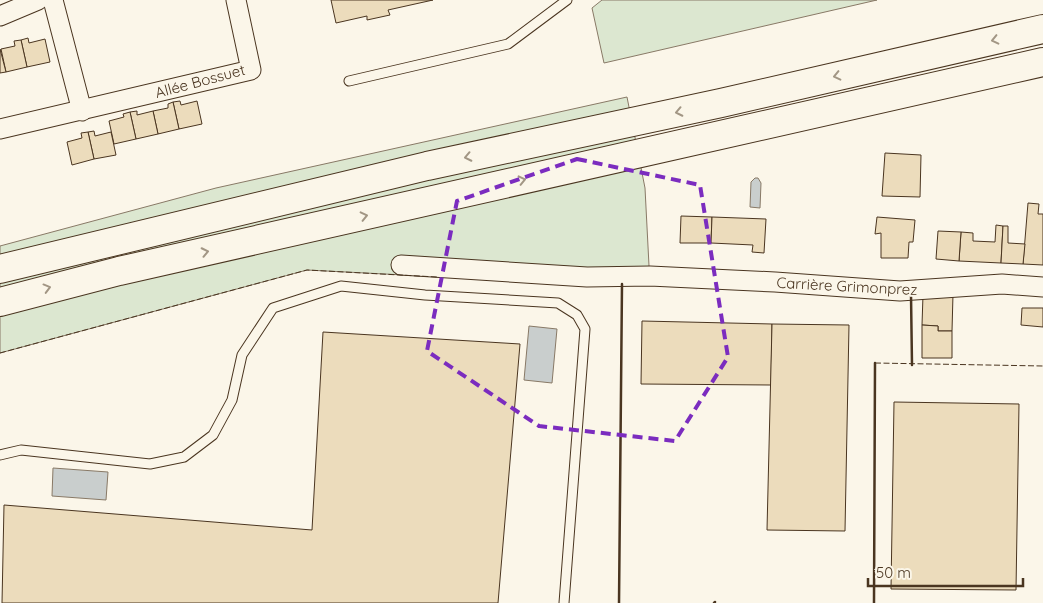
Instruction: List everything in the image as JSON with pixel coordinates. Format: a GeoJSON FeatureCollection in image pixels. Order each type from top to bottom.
{"type":"FeatureCollection","features":[{"type":"Feature","properties":{"kind":"main road"},"geometry":{"type":"LineString","coordinates":[[0,269],[427,166],[731,100],[1043,29]]}},
{"type":"Feature","properties":{"kind":"main road"},"geometry":{"type":"LineString","coordinates":[[0,302],[86,278],[1043,62]]}},
{"type":"Feature","properties":{"kind":"street"},"geometry":{"type":"LineString","coordinates":[[0,16],[38,0]]}},
{"type":"Feature","properties":{"kind":"street"},"geometry":{"type":"LineString","coordinates":[[53,0],[82,111]]}},
{"type":"Feature","properties":{"kind":"street","name":"Allée Bossuet"},"geometry":{"type":"LineString","coordinates":[[0,129],[251,70],[236,0]]}},
{"type":"Feature","properties":{"kind":"street","name":"Carrière Grimonprez"},"geometry":{"type":"LineString","coordinates":[[402,265],[587,277],[650,276],[900,291],[1002,284],[1043,286]]}},
{"type":"Feature","properties":{"kind":"lane"},"geometry":{"type":"LineString","coordinates":[[349,81],[508,44],[567,0]]}},
{"type":"Feature","properties":{"kind":"lane"},"geometry":{"type":"LineString","coordinates":[[0,455],[21,450],[150,464],[184,457],[213,435],[232,400],[242,355],[273,308],[341,286],[425,295],[558,303],[577,315],[585,329],[564,603]]}},
{"type":"Feature","properties":{"kind":"highlighted area"},"geometry":{"type":"Polygon","coordinates":[[[577,159],[700,185],[728,357],[675,441],[539,426],[427,351],[457,201],[577,159]]]}},
{"type":"Feature","properties":{"kind":"green space"},"geometry":{"type":"Polygon","coordinates":[[[602,0],[877,0],[604,63],[592,8],[602,0]]]}},
{"type":"Feature","properties":{"kind":"green space"},"geometry":{"type":"Polygon","coordinates":[[[627,97],[645,188],[650,285],[579,284],[307,270],[0,353],[0,246],[216,188],[627,97]]]}},
{"type":"Feature","properties":{"kind":"shaded area"},"geometry":{"type":"Polygon","coordinates":[[[758,178],[761,183],[760,208],[750,207],[751,182],[758,178]]]}},
{"type":"Feature","properties":{"kind":"shaded area"},"geometry":{"type":"Polygon","coordinates":[[[529,326],[557,329],[552,383],[524,380],[529,326]]]}},
{"type":"Feature","properties":{"kind":"shaded area"},"geometry":{"type":"Polygon","coordinates":[[[53,468],[108,472],[106,500],[52,496],[53,468]]]}},
{"type":"Feature","properties":{"kind":"building"},"geometry":{"type":"Polygon","coordinates":[[[331,0],[433,0],[388,10],[390,15],[367,20],[367,16],[336,23],[331,0]]]}},
{"type":"Feature","properties":{"kind":"building"},"geometry":{"type":"Polygon","coordinates":[[[28,38],[29,43],[45,39],[50,62],[27,67],[21,40],[28,38]]]}},
{"type":"Feature","properties":{"kind":"building"},"geometry":{"type":"Polygon","coordinates":[[[21,40],[27,67],[6,72],[1,49],[15,46],[14,41],[21,40]]]}},
{"type":"Feature","properties":{"kind":"building"},"geometry":{"type":"Polygon","coordinates":[[[0,49],[6,72],[0,73],[0,49]]]}},
{"type":"Feature","properties":{"kind":"building"},"geometry":{"type":"Polygon","coordinates":[[[180,101],[181,105],[197,101],[202,124],[179,129],[173,102],[180,101]]]}},
{"type":"Feature","properties":{"kind":"building"},"geometry":{"type":"Polygon","coordinates":[[[173,102],[179,129],[158,134],[153,111],[168,108],[168,104],[173,102]]]}},
{"type":"Feature","properties":{"kind":"building"},"geometry":{"type":"Polygon","coordinates":[[[137,111],[137,115],[153,111],[158,134],[136,139],[130,112],[137,111]]]}},
{"type":"Feature","properties":{"kind":"building"},"geometry":{"type":"Polygon","coordinates":[[[130,112],[136,139],[114,144],[109,121],[124,117],[123,114],[130,112]]]}},
{"type":"Feature","properties":{"kind":"building"},"geometry":{"type":"Polygon","coordinates":[[[94,131],[95,136],[111,132],[116,155],[94,159],[88,132],[94,131]]]}},
{"type":"Feature","properties":{"kind":"building"},"geometry":{"type":"Polygon","coordinates":[[[88,132],[94,159],[72,165],[67,142],[82,138],[81,133],[88,132]]]}},
{"type":"Feature","properties":{"kind":"building"},"geometry":{"type":"Polygon","coordinates":[[[885,153],[921,155],[920,197],[882,196],[885,153]]]}},
{"type":"Feature","properties":{"kind":"building"},"geometry":{"type":"Polygon","coordinates":[[[1028,203],[1039,204],[1038,214],[1043,214],[1043,265],[1023,264],[1028,203]]]}},
{"type":"Feature","properties":{"kind":"building"},"geometry":{"type":"Polygon","coordinates":[[[681,216],[712,217],[711,243],[680,243],[681,216]]]}},
{"type":"Feature","properties":{"kind":"building"},"geometry":{"type":"Polygon","coordinates":[[[712,217],[766,219],[764,253],[752,252],[753,245],[711,243],[712,217]]]}},
{"type":"Feature","properties":{"kind":"building"},"geometry":{"type":"Polygon","coordinates":[[[877,217],[915,220],[913,242],[909,242],[908,258],[881,258],[881,233],[875,234],[877,217]]]}},
{"type":"Feature","properties":{"kind":"building"},"geometry":{"type":"Polygon","coordinates":[[[996,225],[1003,226],[1001,263],[959,261],[961,232],[973,233],[973,241],[995,242],[996,225]]]}},
{"type":"Feature","properties":{"kind":"building"},"geometry":{"type":"Polygon","coordinates":[[[1003,226],[1008,226],[1008,243],[1025,244],[1023,264],[1001,263],[1003,226]]]}},
{"type":"Feature","properties":{"kind":"building"},"geometry":{"type":"Polygon","coordinates":[[[938,231],[961,232],[959,261],[936,259],[938,231]]]}},
{"type":"Feature","properties":{"kind":"building"},"geometry":{"type":"Polygon","coordinates":[[[953,294],[952,331],[938,331],[938,326],[922,325],[923,295],[953,294]]]}},
{"type":"Feature","properties":{"kind":"building"},"geometry":{"type":"Polygon","coordinates":[[[1022,308],[1043,308],[1043,327],[1021,325],[1022,308]]]}},
{"type":"Feature","properties":{"kind":"building"},"geometry":{"type":"Polygon","coordinates":[[[642,321],[772,324],[771,385],[641,384],[642,321]]]}},
{"type":"Feature","properties":{"kind":"building"},"geometry":{"type":"Polygon","coordinates":[[[772,324],[849,325],[845,531],[767,530],[772,324]]]}},
{"type":"Feature","properties":{"kind":"building"},"geometry":{"type":"Polygon","coordinates":[[[922,325],[938,326],[938,331],[952,331],[952,358],[922,358],[922,325]]]}},
{"type":"Feature","properties":{"kind":"building"},"geometry":{"type":"Polygon","coordinates":[[[323,332],[520,344],[498,603],[2,603],[4,505],[312,530],[323,332]]]}},
{"type":"Feature","properties":{"kind":"building"},"geometry":{"type":"Polygon","coordinates":[[[894,402],[1019,404],[1016,590],[891,589],[894,402]]]}},
{"type":"Feature","properties":{"kind":"fence"},"geometry":{"type":"LineString","coordinates":[[0,353],[307,270],[437,277]]}},
{"type":"Feature","properties":{"kind":"fence"},"geometry":{"type":"LineString","coordinates":[[875,363],[1043,366]]}},
{"type":"Feature","properties":{"kind":"wall"},"geometry":{"type":"LineString","coordinates":[[619,603],[622,284]]}},
{"type":"Feature","properties":{"kind":"wall"},"geometry":{"type":"LineString","coordinates":[[911,295],[912,365]]}},
{"type":"Feature","properties":{"kind":"wall"},"geometry":{"type":"LineString","coordinates":[[874,603],[875,363]]}}]}
